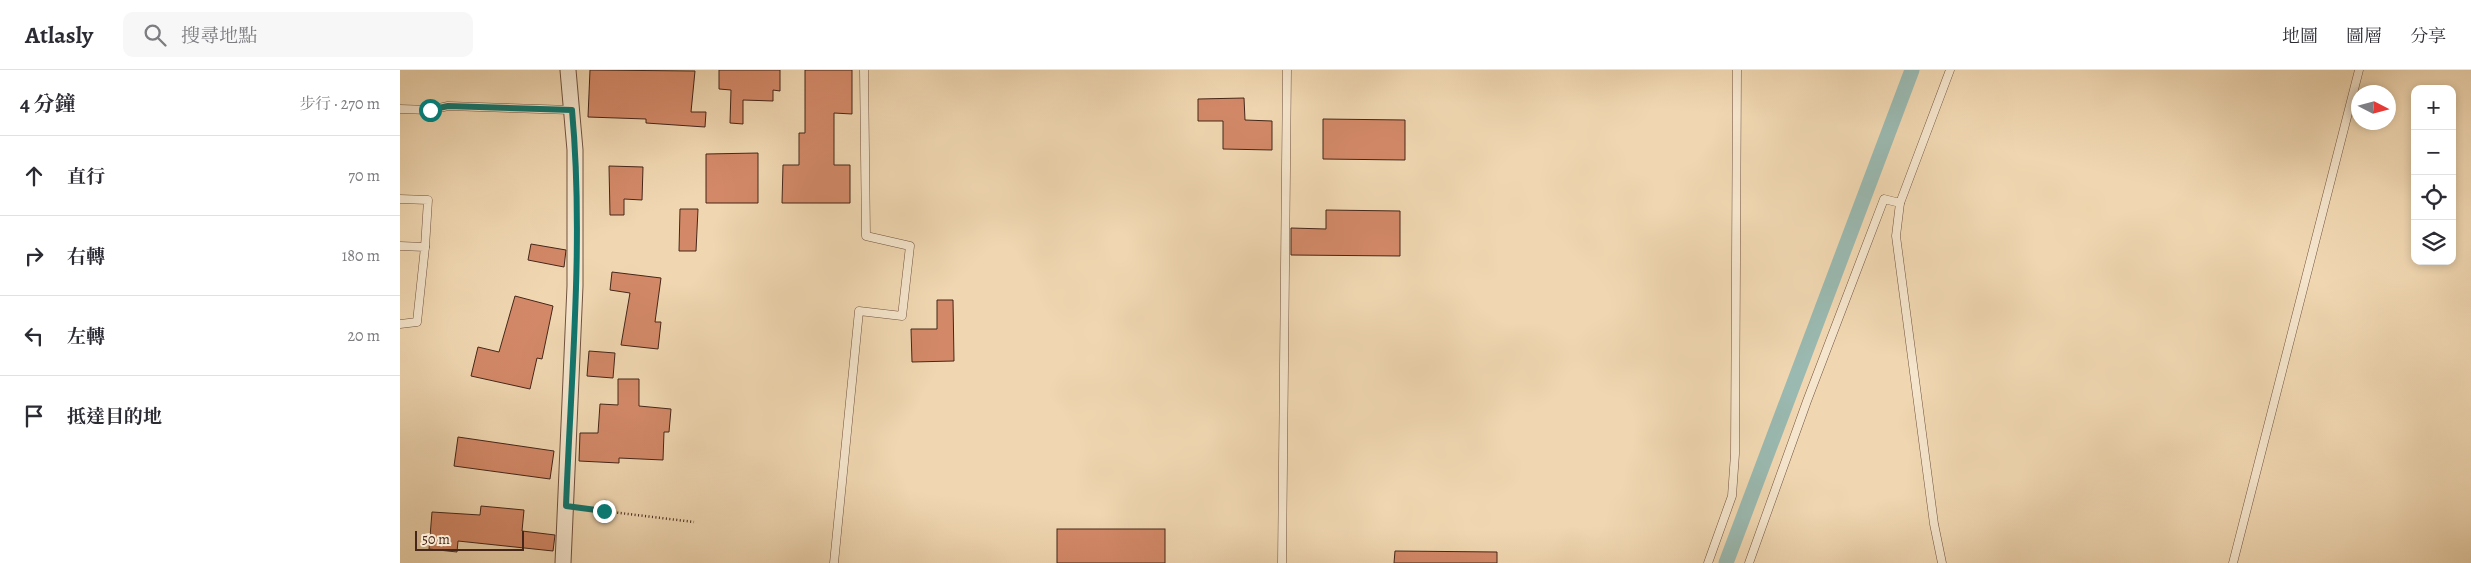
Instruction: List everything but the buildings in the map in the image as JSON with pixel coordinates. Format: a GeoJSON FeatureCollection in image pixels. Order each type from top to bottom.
{"type":"FeatureCollection","features":[{"type":"Feature","properties":{"kind":"street"},"geometry":{"type":"LineString","coordinates":[[563,563],[575,286],[575,150],[568,70]]}},
{"type":"Feature","properties":{"kind":"lane"},"geometry":{"type":"LineString","coordinates":[[834,563],[859,312],[902,316],[910,246],[866,236],[864,70]]}},
{"type":"Feature","properties":{"kind":"lane"},"geometry":{"type":"LineString","coordinates":[[1282,563],[1287,70]]}},
{"type":"Feature","properties":{"kind":"lane"},"geometry":{"type":"LineString","coordinates":[[1708,563],[1732,496],[1735,454],[1737,70]]}},
{"type":"Feature","properties":{"kind":"lane"},"geometry":{"type":"LineString","coordinates":[[1942,563],[1934,524],[1896,236],[1900,203],[1950,70]]}},
{"type":"Feature","properties":{"kind":"lane"},"geometry":{"type":"LineString","coordinates":[[2233,563],[2359,70]]}},
{"type":"Feature","properties":{"kind":"lane"},"geometry":{"type":"LineString","coordinates":[[400,109],[430,110],[448,106],[572,110]]}},
{"type":"Feature","properties":{"kind":"lane"},"geometry":{"type":"LineString","coordinates":[[400,199],[428,200],[417,322],[400,324]]}},
{"type":"Feature","properties":{"kind":"lane"},"geometry":{"type":"LineString","coordinates":[[1749,563],[1807,401],[1884,199],[1900,203]]}},
{"type":"Feature","properties":{"kind":"lane"},"geometry":{"type":"LineString","coordinates":[[400,246],[425,247]]}},
{"type":"Feature","properties":{"kind":"path"},"geometry":{"type":"LineString","coordinates":[[604,511],[606,500]]}},
{"type":"Feature","properties":{"kind":"path"},"geometry":{"type":"LineString","coordinates":[[566,506],[694,522]]}},
{"type":"Feature","properties":{"kind":"waterway"},"geometry":{"type":"LineString","coordinates":[[1726,563],[1912,70]]}},
{"type":"Feature","properties":{"kind":"route"},"geometry":{"type":"LineString","coordinates":[[430,110],[448,106],[572,110],[575,150],[575,286],[566,506],[604,511]]}}]}
